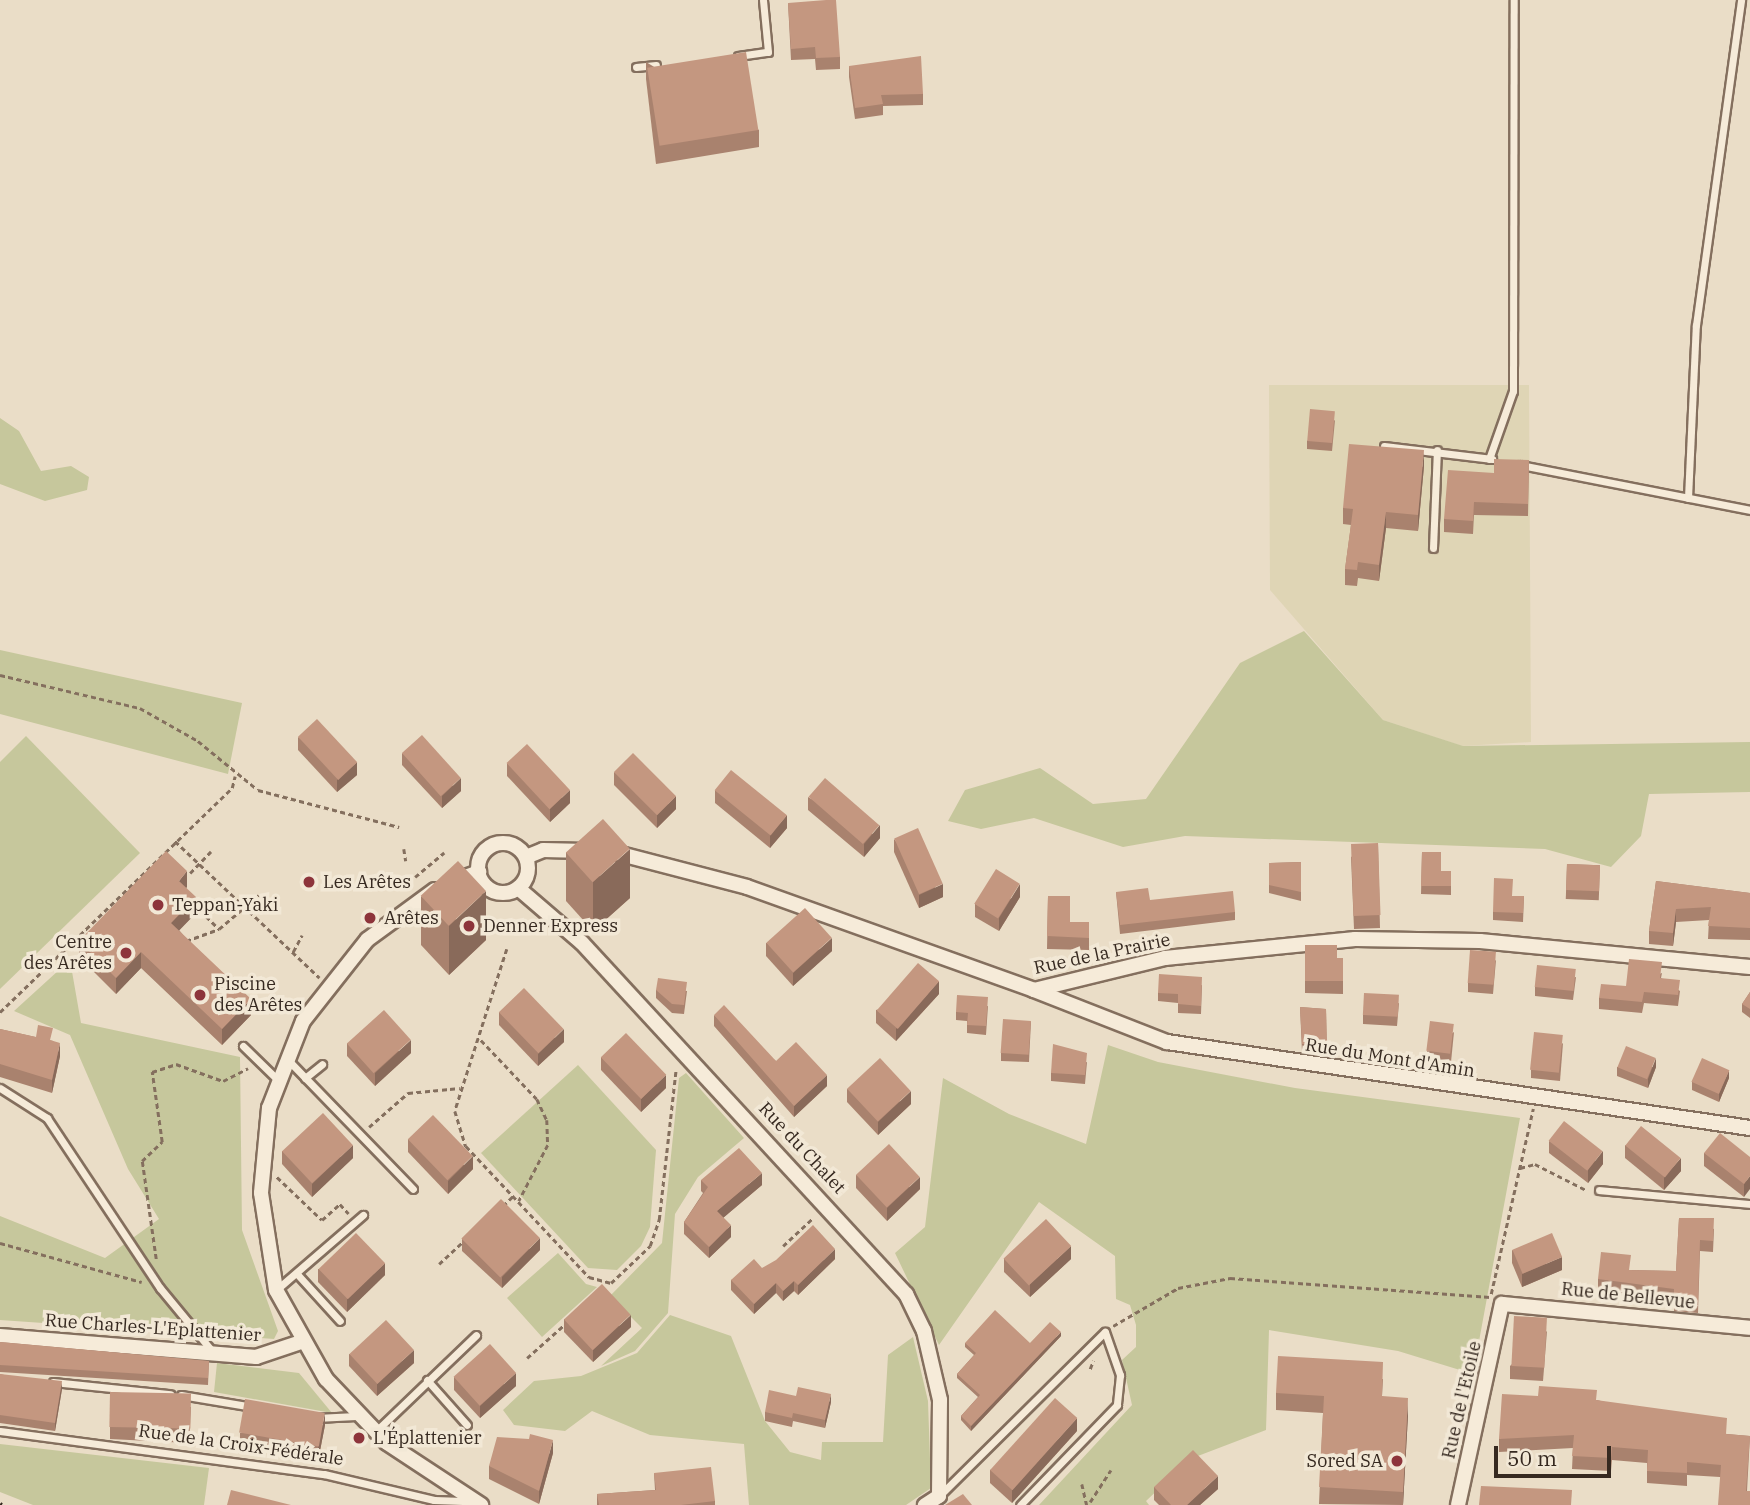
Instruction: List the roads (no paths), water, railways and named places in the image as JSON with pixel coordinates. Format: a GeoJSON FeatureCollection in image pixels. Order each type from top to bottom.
{"type":"FeatureCollection","features":[{"type":"Feature","properties":{"kind":"street"},"geometry":{"type":"LineString","coordinates":[[497,844],[511,844],[526,857],[527,874],[518,888],[494,891],[479,872],[485,851],[497,844]]}},
{"type":"Feature","properties":{"kind":"street","name":"Rue de la Prairie"},"geometry":{"type":"LineString","coordinates":[[526,857],[543,850],[596,850],[650,860],[747,887],[1034,990],[1165,958],[1355,939],[1480,941],[1750,967]]}},
{"type":"Feature","properties":{"kind":"street","name":"Rue de la Croix-Fédérale"},"geometry":{"type":"LineString","coordinates":[[478,1503],[374,1433],[356,1416],[301,1342],[276,1290],[261,1193],[262,1149],[278,1080],[286,1058],[327,985],[367,940],[415,901],[479,872]]}},
{"type":"Feature","properties":{"kind":"street","name":"Rue du Chalet"},"geometry":{"type":"LineString","coordinates":[[518,888],[582,943],[880,1258],[924,1331],[940,1400],[939,1496]]}},
{"type":"Feature","properties":{"kind":"street","name":"Rue du Mont d'Amin"},"geometry":{"type":"LineString","coordinates":[[1034,990],[1167,1042],[1750,1128]]}},
{"type":"Feature","properties":{"kind":"street","name":"Rue de Bellevue"},"geometry":{"type":"LineString","coordinates":[[1502,1304],[1750,1328]]}},
{"type":"Feature","properties":{"kind":"street","name":"Rue de l'Etoile"},"geometry":{"type":"LineString","coordinates":[[1458,1505],[1502,1304]]}},
{"type":"Feature","properties":{"kind":"street","name":"Rue Charles-L'Eplattenier"},"geometry":{"type":"LineString","coordinates":[[0,1336],[269,1355],[301,1342]]}},
{"type":"Feature","properties":{"kind":"street"},"geometry":{"type":"LineString","coordinates":[[925,1505],[939,1496]]}},
{"type":"Feature","properties":{"kind":"lane"},"geometry":{"type":"LineString","coordinates":[[729,57],[768,52],[764,0]]}},
{"type":"Feature","properties":{"kind":"lane"},"geometry":{"type":"LineString","coordinates":[[1489,459],[1513,391],[1514,0]]}},
{"type":"Feature","properties":{"kind":"lane"},"geometry":{"type":"LineString","coordinates":[[1688,498],[1696,326],[1741,0]]}},
{"type":"Feature","properties":{"kind":"lane"},"geometry":{"type":"LineString","coordinates":[[636,67],[662,64]]}},
{"type":"Feature","properties":{"kind":"lane"},"geometry":{"type":"LineString","coordinates":[[1384,446],[1437,450],[1489,459],[1750,510]]}},
{"type":"Feature","properties":{"kind":"lane"},"geometry":{"type":"LineString","coordinates":[[1433,548],[1437,450]]}},
{"type":"Feature","properties":{"kind":"lane"},"geometry":{"type":"LineString","coordinates":[[243,1046],[278,1080]]}},
{"type":"Feature","properties":{"kind":"lane"},"geometry":{"type":"LineString","coordinates":[[286,1058],[413,1189]]}},
{"type":"Feature","properties":{"kind":"lane"},"geometry":{"type":"LineString","coordinates":[[305,1078],[322,1064]]}},
{"type":"Feature","properties":{"kind":"lane"},"geometry":{"type":"LineString","coordinates":[[0,1088],[47,1118],[160,1288],[213,1353]]}},
{"type":"Feature","properties":{"kind":"lane"},"geometry":{"type":"LineString","coordinates":[[1599,1190],[1750,1204]]}},
{"type":"Feature","properties":{"kind":"lane"},"geometry":{"type":"LineString","coordinates":[[276,1290],[298,1275],[363,1215]]}},
{"type":"Feature","properties":{"kind":"lane"},"geometry":{"type":"LineString","coordinates":[[298,1275],[340,1321]]}},
{"type":"Feature","properties":{"kind":"lane"},"geometry":{"type":"LineString","coordinates":[[939,1496],[1105,1332],[1119,1375],[1117,1405],[1020,1505]]}},
{"type":"Feature","properties":{"kind":"lane"},"geometry":{"type":"LineString","coordinates":[[374,1433],[426,1380],[476,1335]]}},
{"type":"Feature","properties":{"kind":"lane"},"geometry":{"type":"LineString","coordinates":[[426,1380],[467,1425]]}},
{"type":"Feature","properties":{"kind":"lane"},"geometry":{"type":"LineString","coordinates":[[41,1381],[269,1410]]}},
{"type":"Feature","properties":{"kind":"lane"},"geometry":{"type":"LineString","coordinates":[[309,1417],[336,1421],[356,1416]]}},
{"type":"Feature","properties":{"kind":"lane","name":"Rue de la Croix-Fédérale"},"geometry":{"type":"LineString","coordinates":[[0,1431],[324,1474],[434,1500],[478,1503]]}},
{"type":"Feature","properties":{"kind":"place","name":"Les Arêtes"},"geometry":{"type":"Point","coordinates":[309,882]}},
{"type":"Feature","properties":{"kind":"place","name":"Teppan-Yaki"},"geometry":{"type":"Point","coordinates":[158,905]}},
{"type":"Feature","properties":{"kind":"place","name":"Arêtes"},"geometry":{"type":"Point","coordinates":[370,918]}},
{"type":"Feature","properties":{"kind":"place","name":"Denner Express"},"geometry":{"type":"Point","coordinates":[469,926]}},
{"type":"Feature","properties":{"kind":"place","name":"Centre des Arêtes"},"geometry":{"type":"Point","coordinates":[126,953]}},
{"type":"Feature","properties":{"kind":"place","name":"Piscine des Arêtes"},"geometry":{"type":"Point","coordinates":[200,995]}},
{"type":"Feature","properties":{"kind":"place","name":"L'Éplattenier"},"geometry":{"type":"Point","coordinates":[359,1438]}},
{"type":"Feature","properties":{"kind":"place","name":"Sored SA"},"geometry":{"type":"Point","coordinates":[1397,1461]}}]}
